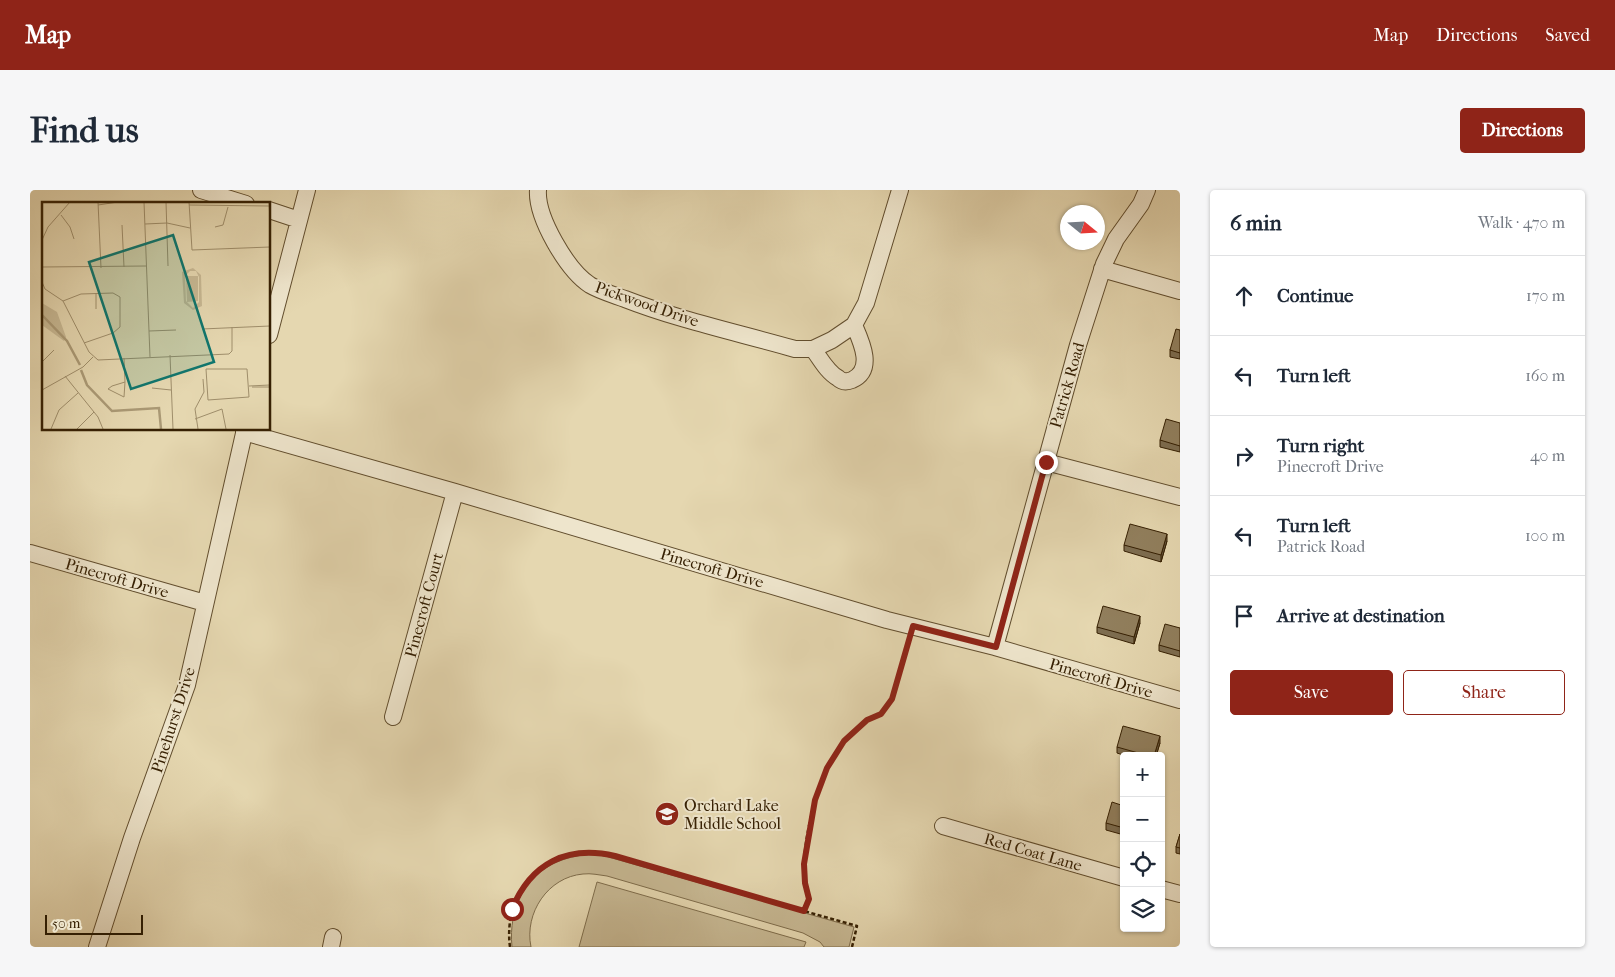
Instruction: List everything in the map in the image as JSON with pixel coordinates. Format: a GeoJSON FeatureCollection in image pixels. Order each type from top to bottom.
{"type":"FeatureCollection","features":[{"type":"Feature","properties":{"kind":"street"},"geometry":{"type":"LineString","coordinates":[[200,190],[239,202]]}},
{"type":"Feature","properties":{"kind":"street"},"geometry":{"type":"LineString","coordinates":[[270,331],[307,190]]}},
{"type":"Feature","properties":{"kind":"street","name":"Pickwood Drive"},"geometry":{"type":"LineString","coordinates":[[538,190],[538,197],[549,233],[571,268],[590,285],[642,305],[795,349],[813,348],[832,340],[854,325],[866,303],[900,190]]}},
{"type":"Feature","properties":{"kind":"street","name":"Patrick Road"},"geometry":{"type":"LineString","coordinates":[[996,647],[1078,345],[1102,269],[1116,239],[1141,204],[1147,190]]}},
{"type":"Feature","properties":{"kind":"street"},"geometry":{"type":"LineString","coordinates":[[270,210],[299,220]]}},
{"type":"Feature","properties":{"kind":"street"},"geometry":{"type":"LineString","coordinates":[[1102,269],[1180,291]]}},
{"type":"Feature","properties":{"kind":"street"},"geometry":{"type":"LineString","coordinates":[[813,348],[828,370],[838,379],[846,382],[854,379],[862,372],[865,362],[865,354],[854,325]]}},
{"type":"Feature","properties":{"kind":"street","name":"Pinecroft Drive"},"geometry":{"type":"LineString","coordinates":[[245,430],[913,626],[996,647],[1180,700]]}},
{"type":"Feature","properties":{"kind":"street","name":"Pinehurst Drive"},"geometry":{"type":"LineString","coordinates":[[97,947],[132,838],[187,685],[245,430]]}},
{"type":"Feature","properties":{"kind":"street"},"geometry":{"type":"LineString","coordinates":[[1046,462],[1180,497]]}},
{"type":"Feature","properties":{"kind":"street","name":"Pinecroft Court"},"geometry":{"type":"LineString","coordinates":[[393,717],[455,492]]}},
{"type":"Feature","properties":{"kind":"street","name":"Pinecroft Drive"},"geometry":{"type":"LineString","coordinates":[[30,553],[205,603]]}},
{"type":"Feature","properties":{"kind":"street","name":"Red Coat Lane"},"geometry":{"type":"LineString","coordinates":[[942,826],[1120,877]]}},
{"type":"Feature","properties":{"kind":"street"},"geometry":{"type":"LineString","coordinates":[[1165,890],[1180,894]]}},
{"type":"Feature","properties":{"kind":"path"},"geometry":{"type":"LineString","coordinates":[[804,911],[809,899],[805,883],[804,864],[815,800],[827,768],[844,741],[867,720],[881,714],[892,699],[913,626]]}},
{"type":"Feature","properties":{"kind":"path"},"geometry":{"type":"LineString","coordinates":[[510,947],[509,922],[518,894],[537,871],[550,862],[577,853],[590,852],[615,856],[857,926],[852,947]]}},
{"type":"Feature","properties":{"kind":"shaded area"},"geometry":{"type":"Polygon","coordinates":[[[592,854],[605,856],[854,927],[849,947],[824,947],[820,942],[803,933],[607,876],[583,874],[570,877],[549,889],[535,910],[531,922],[531,947],[512,947],[513,918],[522,893],[530,882],[551,865],[568,858],[592,854]]]}},
{"type":"Feature","properties":{"kind":"shaded area"},"geometry":{"type":"Polygon","coordinates":[[[597,882],[806,942],[804,947],[579,947],[597,882]]]}},
{"type":"Feature","properties":{"kind":"building"},"geometry":{"type":"Polygon","coordinates":[[[1176,329],[1180,330],[1180,353],[1170,350],[1176,329]]]}},
{"type":"Feature","properties":{"kind":"building"},"geometry":{"type":"Polygon","coordinates":[[[1166,419],[1180,423],[1180,446],[1160,440],[1166,419]]]}},
{"type":"Feature","properties":{"kind":"building"},"geometry":{"type":"Polygon","coordinates":[[[1130,524],[1167,534],[1161,555],[1124,545],[1130,524]]]}},
{"type":"Feature","properties":{"kind":"building"},"geometry":{"type":"Polygon","coordinates":[[[1103,606],[1140,616],[1134,637],[1097,627],[1103,606]]]}},
{"type":"Feature","properties":{"kind":"building"},"geometry":{"type":"Polygon","coordinates":[[[1165,624],[1180,628],[1180,651],[1159,645],[1165,624]]]}},
{"type":"Feature","properties":{"kind":"building"},"geometry":{"type":"Polygon","coordinates":[[[1123,726],[1160,736],[1155,752],[1135,752],[1117,747],[1123,726]]]}},
{"type":"Feature","properties":{"kind":"building"},"geometry":{"type":"Polygon","coordinates":[[[1112,802],[1120,805],[1120,827],[1106,823],[1112,802]]]}},
{"type":"Feature","properties":{"kind":"building"},"geometry":{"type":"Polygon","coordinates":[[[1180,834],[1180,848],[1176,847],[1180,834]]]}},
{"type":"Feature","properties":{"kind":"place","name":"Orchard Lake Middle School"},"geometry":{"type":"Point","coordinates":[667,814]}},
{"type":"Feature","properties":{"kind":"route"},"geometry":{"type":"LineString","coordinates":[[512,909],[518,894],[537,871],[563,856],[590,852],[615,856],[804,911],[809,899],[805,883],[804,864],[808,837],[815,800],[827,768],[844,741],[867,720],[881,714],[892,699],[913,626],[996,647],[1046,462]]}}]}
